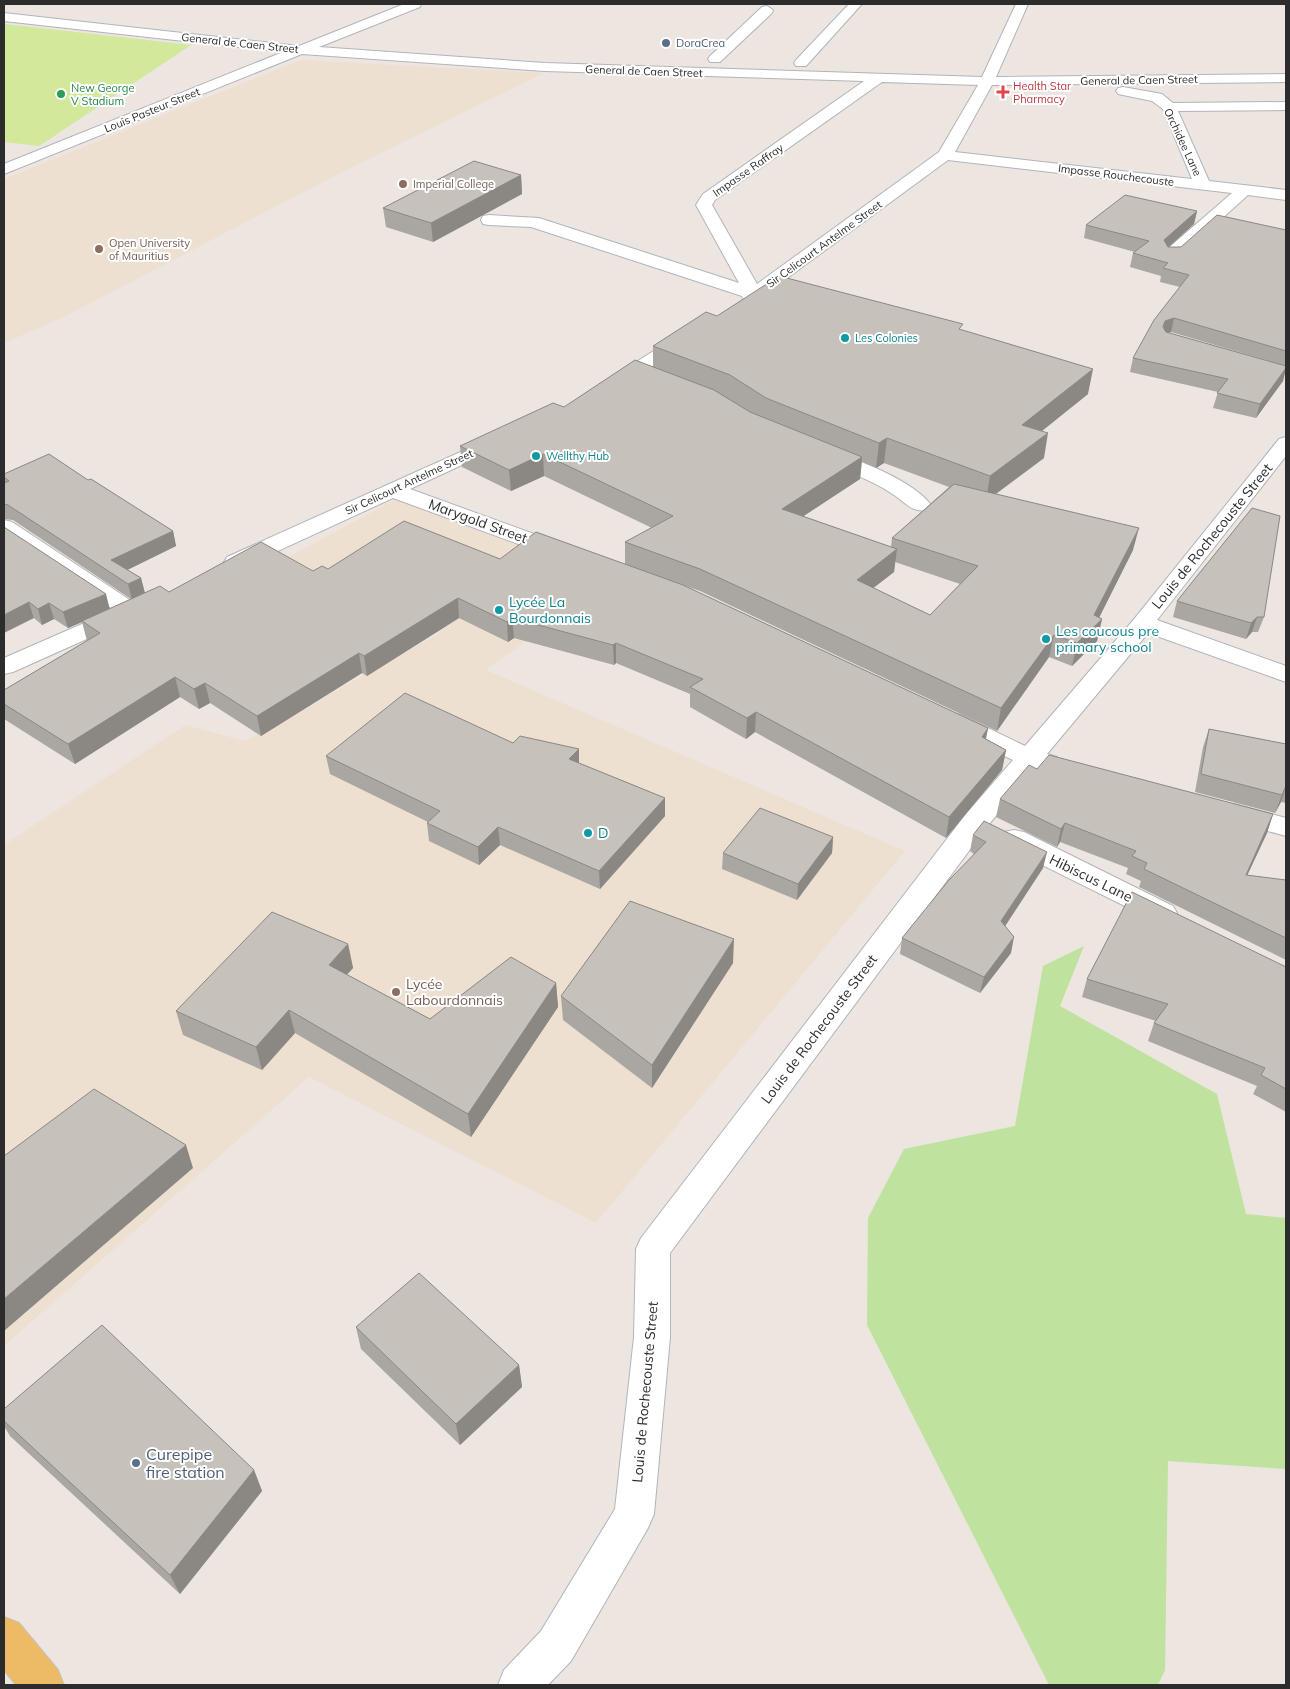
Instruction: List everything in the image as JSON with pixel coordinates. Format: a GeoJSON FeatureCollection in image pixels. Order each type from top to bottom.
{"type":"FeatureCollection","features":[{"type":"Feature","properties":{"kind":"main road"},"geometry":{"type":"LineString","coordinates":[[4,1638],[43,1685]]}},
{"type":"Feature","properties":{"kind":"street","name":"Louis Pasteur Street"},"geometry":{"type":"LineString","coordinates":[[4,169],[414,4]]}},
{"type":"Feature","properties":{"kind":"street"},"geometry":{"type":"LineString","coordinates":[[801,63],[856,4]]}},
{"type":"Feature","properties":{"kind":"street"},"geometry":{"type":"LineString","coordinates":[[1017,4],[1022,4]]}},
{"type":"Feature","properties":{"kind":"street","name":"Sir Celicourt Antelme Street"},"geometry":{"type":"LineString","coordinates":[[746,300],[945,155],[988,78],[1022,4]]}},
{"type":"Feature","properties":{"kind":"street"},"geometry":{"type":"LineString","coordinates":[[715,59],[767,10]]}},
{"type":"Feature","properties":{"kind":"street","name":"General de Caen Street"},"geometry":{"type":"LineString","coordinates":[[4,17],[300,50],[545,67],[878,78],[988,78],[1285,68]]}},
{"type":"Feature","properties":{"kind":"street","name":"General de Caen Street"},"geometry":{"type":"LineString","coordinates":[[303,35],[361,40]]}},
{"type":"Feature","properties":{"kind":"street","name":"General de Caen Street"},"geometry":{"type":"LineString","coordinates":[[655,57],[801,63],[916,65]]}},
{"type":"Feature","properties":{"kind":"street","name":"General de Caen Street"},"geometry":{"type":"LineString","coordinates":[[974,66],[988,78]]}},
{"type":"Feature","properties":{"kind":"street","name":"General de Caen Street"},"geometry":{"type":"LineString","coordinates":[[988,78],[1013,67]]}},
{"type":"Feature","properties":{"kind":"street","name":"General de Caen Street"},"geometry":{"type":"LineString","coordinates":[[1053,67],[1285,68]]}},
{"type":"Feature","properties":{"kind":"street","name":"Impasse Raffray"},"geometry":{"type":"LineString","coordinates":[[746,300],[704,205],[709,197],[878,78]]}},
{"type":"Feature","properties":{"kind":"street","name":"Orchidee Lane"},"geometry":{"type":"LineString","coordinates":[[988,78],[1135,92],[1157,97],[1169,107],[1203,186]]}},
{"type":"Feature","properties":{"kind":"street"},"geometry":{"type":"LineString","coordinates":[[1169,107],[1286,106]]}},
{"type":"Feature","properties":{"kind":"street","name":"Impasse Rouchecouste"},"geometry":{"type":"LineString","coordinates":[[945,155],[1286,195]]}},
{"type":"Feature","properties":{"kind":"street"},"geometry":{"type":"LineString","coordinates":[[1171,255],[1246,190]]}},
{"type":"Feature","properties":{"kind":"street"},"geometry":{"type":"LineString","coordinates":[[489,220],[534,222],[746,300]]}},
{"type":"Feature","properties":{"kind":"street"},"geometry":{"type":"LineString","coordinates":[[598,394],[643,375],[699,331]]}},
{"type":"Feature","properties":{"kind":"street","name":"Sir Celicourt Antelme Street"},"geometry":{"type":"LineString","coordinates":[[221,569],[509,436]]}},
{"type":"Feature","properties":{"kind":"street"},"geometry":{"type":"LineString","coordinates":[[811,450],[892,483],[907,492],[920,505]]}},
{"type":"Feature","properties":{"kind":"street","name":"Louis de Rochecouste Street"},"geometry":{"type":"LineString","coordinates":[[519,1685],[556,1646],[634,1514],[652,1337],[653,1249],[976,821],[1143,623],[1231,510],[1283,452]]}},
{"type":"Feature","properties":{"kind":"street","name":"Marygold Street"},"geometry":{"type":"LineString","coordinates":[[392,490],[579,558]]}},
{"type":"Feature","properties":{"kind":"street"},"geometry":{"type":"LineString","coordinates":[[4,527],[140,606],[4,667]]}},
{"type":"Feature","properties":{"kind":"street"},"geometry":{"type":"LineString","coordinates":[[1143,623],[1286,674]]}},
{"type":"Feature","properties":{"kind":"street"},"geometry":{"type":"LineString","coordinates":[[932,712],[1030,758],[1068,768]]}},
{"type":"Feature","properties":{"kind":"street"},"geometry":{"type":"LineString","coordinates":[[1210,806],[1286,827]]}},
{"type":"Feature","properties":{"kind":"street","name":"Hibiscus Lane"},"geometry":{"type":"LineString","coordinates":[[976,821],[1189,926]]}},
{"type":"Feature","properties":{"kind":"shaded area","name":"Open University of Mauritius"},"geometry":{"type":"Polygon","coordinates":[[[301,60],[544,73],[340,173],[60,319],[4,343],[4,179],[301,60]]]}},
{"type":"Feature","properties":{"kind":"shaded area","name":"Lycée Labourdonnais"},"geometry":{"type":"Polygon","coordinates":[[[398,498],[617,576],[486,670],[905,851],[596,1223],[309,1077],[4,1346],[4,845],[185,725],[245,741],[440,633],[287,558],[398,498]]]}},
{"type":"Feature","properties":{"kind":"green space","name":"New George V Stadium"},"geometry":{"type":"Polygon","coordinates":[[[4,24],[191,45],[39,146],[4,142],[4,24]]]}},
{"type":"Feature","properties":{"kind":"green space"},"geometry":{"type":"Polygon","coordinates":[[[1084,946],[1060,1006],[1217,1094],[1246,1214],[1286,1218],[1286,1469],[1168,1461],[1165,1670],[1158,1685],[1049,1685],[867,1325],[868,1218],[904,1149],[1015,1126],[1043,966],[1084,946]]]}},
{"type":"Feature","properties":{"kind":"building"},"geometry":{"type":"Polygon","coordinates":[[[474,161],[521,175],[431,223],[383,208],[474,161]]]}},
{"type":"Feature","properties":{"kind":"building"},"geometry":{"type":"Polygon","coordinates":[[[1125,195],[1197,211],[1164,240],[1168,247],[1181,247],[1217,215],[1286,230],[1286,351],[1174,318],[1165,321],[1163,327],[1166,332],[1286,366],[1260,404],[1217,393],[1228,379],[1133,358],[1154,320],[1189,275],[1163,268],[1168,263],[1133,253],[1149,241],[1086,225],[1125,195]]]}},
{"type":"Feature","properties":{"kind":"building"},"geometry":{"type":"Polygon","coordinates":[[[779,276],[963,324],[959,329],[1093,369],[1022,425],[1048,433],[990,476],[887,438],[879,443],[766,398],[730,375],[653,346],[706,312],[717,316],[779,276]]]}},
{"type":"Feature","properties":{"kind":"building"},"geometry":{"type":"Polygon","coordinates":[[[635,360],[714,390],[750,412],[862,457],[782,509],[897,549],[857,580],[930,615],[978,566],[892,538],[954,484],[1139,528],[1094,615],[1102,619],[1077,643],[1054,635],[1001,708],[700,569],[625,542],[673,516],[543,454],[509,470],[460,446],[553,403],[564,407],[635,360]]]}},
{"type":"Feature","properties":{"kind":"building"},"geometry":{"type":"Polygon","coordinates":[[[49,454],[88,480],[91,479],[173,531],[111,560],[141,578],[128,584],[4,504],[4,483],[9,481],[4,477],[4,474],[49,454]]]}},
{"type":"Feature","properties":{"kind":"building"},"geometry":{"type":"Polygon","coordinates":[[[1252,508],[1280,516],[1264,617],[1257,617],[1251,623],[1177,601],[1252,508]]]}},
{"type":"Feature","properties":{"kind":"building"},"geometry":{"type":"Polygon","coordinates":[[[404,521],[500,559],[536,532],[683,585],[988,728],[982,737],[1006,750],[949,817],[756,712],[747,718],[690,687],[703,679],[616,643],[613,645],[512,618],[507,622],[458,598],[364,656],[359,653],[257,716],[205,683],[194,689],[175,677],[68,744],[4,704],[4,690],[100,633],[82,621],[160,586],[169,592],[261,542],[313,571],[322,566],[328,569],[404,521]]]}},
{"type":"Feature","properties":{"kind":"building"},"geometry":{"type":"Polygon","coordinates":[[[4,527],[106,594],[63,612],[49,603],[38,609],[29,602],[4,615],[4,527]]]}},
{"type":"Feature","properties":{"kind":"building"},"geometry":{"type":"Polygon","coordinates":[[[405,693],[513,743],[520,736],[579,749],[569,759],[665,798],[599,871],[498,827],[478,847],[427,823],[440,811],[326,756],[405,693]]]}},
{"type":"Feature","properties":{"kind":"building"},"geometry":{"type":"Polygon","coordinates":[[[1209,729],[1286,744],[1286,786],[1282,795],[1201,774],[1209,729]]]}},
{"type":"Feature","properties":{"kind":"building"},"geometry":{"type":"Polygon","coordinates":[[[1049,755],[1273,814],[1246,875],[1286,880],[1286,938],[1144,869],[1147,863],[1132,856],[1136,851],[1065,823],[1061,829],[1000,799],[1029,765],[1037,769],[1049,755]]]}},
{"type":"Feature","properties":{"kind":"building"},"geometry":{"type":"Polygon","coordinates":[[[760,808],[833,837],[798,884],[723,853],[760,808]]]}},
{"type":"Feature","properties":{"kind":"building"},"geometry":{"type":"Polygon","coordinates":[[[984,821],[1047,852],[1001,921],[1014,937],[984,977],[902,938],[949,880],[986,842],[973,835],[984,821]]]}},
{"type":"Feature","properties":{"kind":"building"},"geometry":{"type":"Polygon","coordinates":[[[1132,892],[1286,967],[1286,1089],[1261,1075],[1265,1068],[1154,1023],[1168,1004],[1087,979],[1132,892]]]}},
{"type":"Feature","properties":{"kind":"building"},"geometry":{"type":"Polygon","coordinates":[[[630,901],[734,939],[652,1065],[561,996],[630,901]]]}},
{"type":"Feature","properties":{"kind":"building"},"geometry":{"type":"Polygon","coordinates":[[[272,912],[348,944],[329,965],[430,1019],[511,957],[556,983],[468,1114],[289,1010],[256,1047],[176,1011],[272,912]]]}},
{"type":"Feature","properties":{"kind":"building"},"geometry":{"type":"Polygon","coordinates":[[[94,1089],[186,1145],[4,1299],[4,1156],[94,1089]]]}},
{"type":"Feature","properties":{"kind":"building"},"geometry":{"type":"Polygon","coordinates":[[[419,1273],[519,1365],[456,1424],[356,1327],[419,1273]]]}},
{"type":"Feature","properties":{"kind":"building","name":"Curepipe fire station"},"geometry":{"type":"Polygon","coordinates":[[[102,1325],[254,1470],[170,1575],[4,1421],[4,1409],[102,1325]]]}},
{"type":"Feature","properties":{"kind":"place","name":"DoraCrea"},"geometry":{"type":"Point","coordinates":[666,43]}},
{"type":"Feature","properties":{"kind":"place","name":"Health Star Pharmacy"},"geometry":{"type":"Point","coordinates":[1003,92]}},
{"type":"Feature","properties":{"kind":"place","name":"New George V Stadium"},"geometry":{"type":"Point","coordinates":[61,94]}},
{"type":"Feature","properties":{"kind":"place","name":"Imperial College"},"geometry":{"type":"Point","coordinates":[403,184]}},
{"type":"Feature","properties":{"kind":"place","name":"Open University of Mauritius"},"geometry":{"type":"Point","coordinates":[99,249]}},
{"type":"Feature","properties":{"kind":"place","name":"Les Colonies"},"geometry":{"type":"Point","coordinates":[845,338]}},
{"type":"Feature","properties":{"kind":"place","name":"Wellthy Hub"},"geometry":{"type":"Point","coordinates":[536,456]}},
{"type":"Feature","properties":{"kind":"place","name":"Lycée La Bourdonnais"},"geometry":{"type":"Point","coordinates":[499,610]}},
{"type":"Feature","properties":{"kind":"place","name":"Les coucous pre primary school"},"geometry":{"type":"Point","coordinates":[1046,639]}},
{"type":"Feature","properties":{"kind":"place","name":"D"},"geometry":{"type":"Point","coordinates":[588,833]}},
{"type":"Feature","properties":{"kind":"place","name":"Lycée Labourdonnais"},"geometry":{"type":"Point","coordinates":[396,992]}},
{"type":"Feature","properties":{"kind":"place","name":"Curepipe fire station"},"geometry":{"type":"Point","coordinates":[136,1463]}}]}
